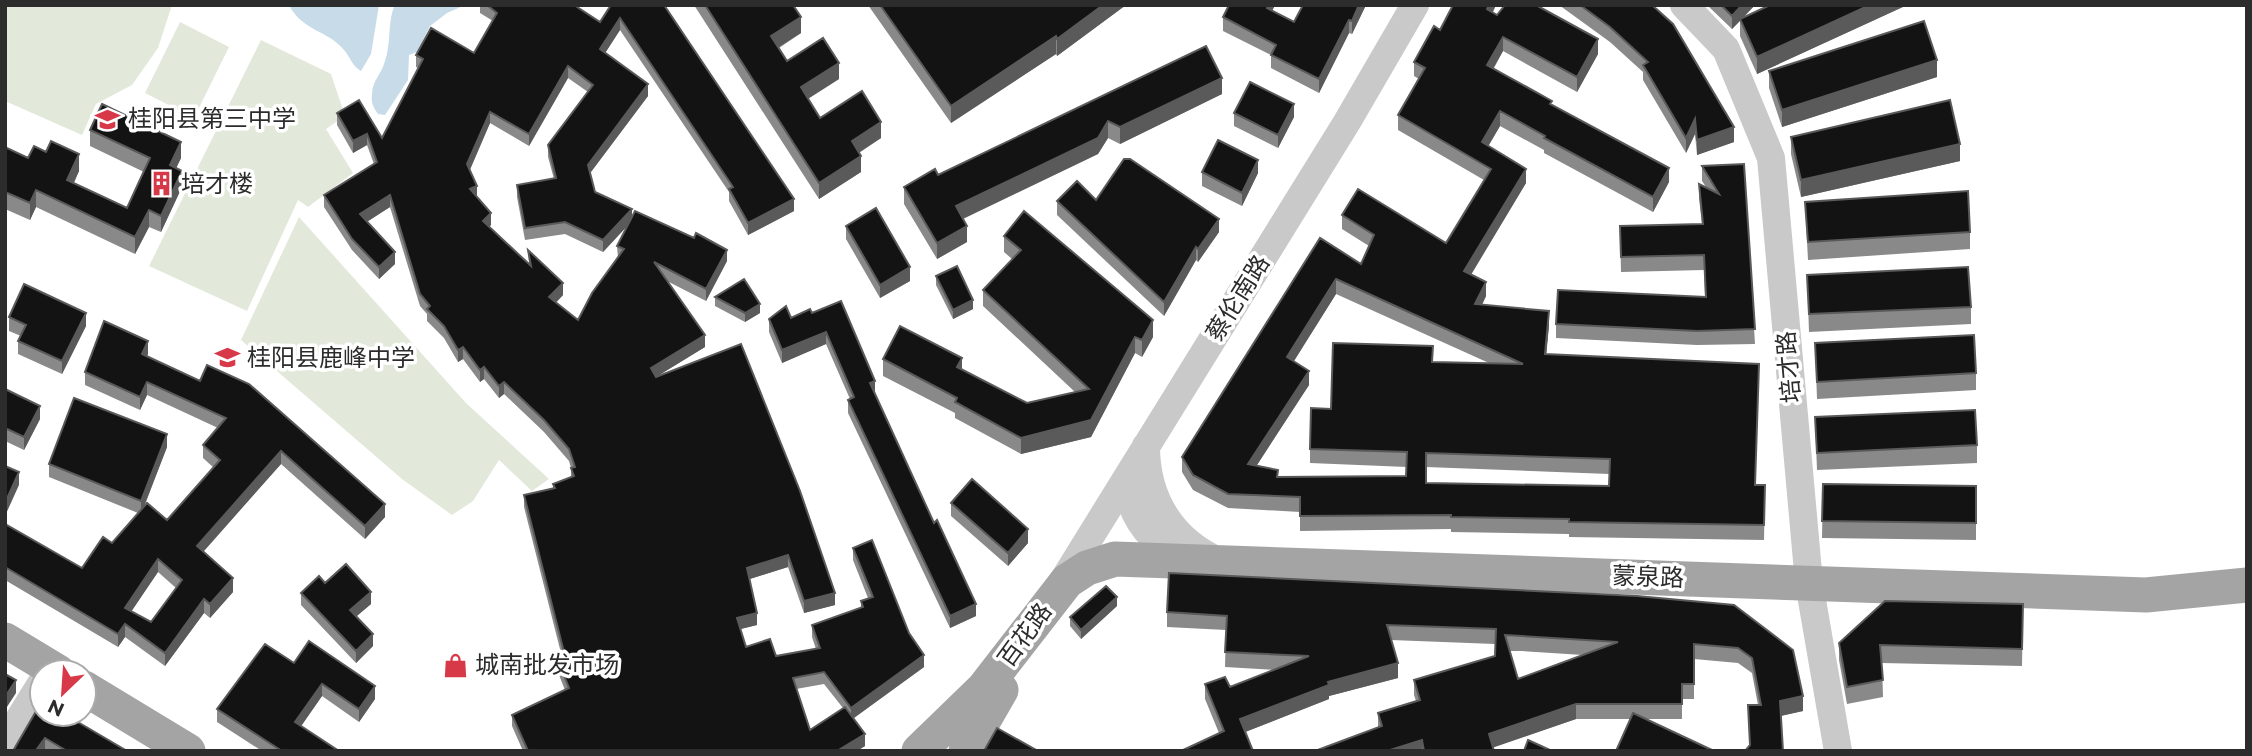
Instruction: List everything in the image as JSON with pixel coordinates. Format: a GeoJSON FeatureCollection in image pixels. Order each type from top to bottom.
{"type":"FeatureCollection","features":[{"type":"Feature","properties":{"kind":"main road","name":"蒙泉路"},"geometry":{"type":"LineString","coordinates":[[1058,590],[1077,573],[1101,562],[1130,559],[2146,595],[2247,585]]}},
{"type":"Feature","properties":{"kind":"main road","name":"百花路"},"geometry":{"type":"LineString","coordinates":[[919,751],[984,688],[1058,590]]}},
{"type":"Feature","properties":{"kind":"main road","name":"百花路"},"geometry":{"type":"LineString","coordinates":[[966,751],[1058,590]]}},
{"type":"Feature","properties":{"kind":"main road"},"geometry":{"type":"LineString","coordinates":[[5,640],[30,658]]}},
{"type":"Feature","properties":{"kind":"main road"},"geometry":{"type":"LineString","coordinates":[[98,696],[188,751]]}},
{"type":"Feature","properties":{"kind":"street","name":"蔡伦南路"},"geometry":{"type":"LineString","coordinates":[[1058,590],[1347,122],[1415,5]]}},
{"type":"Feature","properties":{"kind":"street","name":"培才路"},"geometry":{"type":"LineString","coordinates":[[1684,5],[1726,49],[1770,159],[1809,583],[1838,751]]}},
{"type":"Feature","properties":{"kind":"street"},"geometry":{"type":"LineString","coordinates":[[1146,446],[1150,484],[1165,518],[1206,561]]}},
{"type":"Feature","properties":{"kind":"street"},"geometry":{"type":"LineString","coordinates":[[1126,480],[1132,507],[1145,530],[1166,549],[1206,561]]}},
{"type":"Feature","properties":{"kind":"street"},"geometry":{"type":"LineString","coordinates":[[5,742],[28,707]]}},
{"type":"Feature","properties":{"kind":"green space"},"geometry":{"type":"Polygon","coordinates":[[[5,5],[172,5],[158,48],[132,85],[96,104],[82,135],[5,101],[5,5]]]}},
{"type":"Feature","properties":{"kind":"green space"},"geometry":{"type":"Polygon","coordinates":[[[180,22],[229,47],[194,118],[145,93],[180,22]]]}},
{"type":"Feature","properties":{"kind":"green space"},"geometry":{"type":"Polygon","coordinates":[[[261,40],[331,74],[345,116],[326,129],[353,173],[308,207],[298,200],[247,311],[149,266],[261,40]]]}},
{"type":"Feature","properties":{"kind":"green space"},"geometry":{"type":"Polygon","coordinates":[[[299,217],[466,403],[549,479],[532,491],[499,460],[473,501],[452,515],[402,479],[241,340],[299,217]]]}},
{"type":"Feature","properties":{"kind":"water"},"geometry":{"type":"Polygon","coordinates":[[[289,5],[379,5],[371,54],[361,71],[338,43],[301,21],[289,5]]]}},
{"type":"Feature","properties":{"kind":"water"},"geometry":{"type":"Polygon","coordinates":[[[395,5],[465,5],[447,13],[430,26],[417,52],[409,55],[408,80],[385,115],[378,114],[374,107],[372,90],[383,68],[395,5]]]}},
{"type":"Feature","properties":{"kind":"building"},"geometry":{"type":"Polygon","coordinates":[[[487,5],[574,5],[600,22],[611,5],[664,5],[794,199],[748,223],[729,189],[733,187],[620,18],[600,49],[648,84],[588,165],[595,192],[632,209],[603,240],[565,222],[525,228],[517,185],[556,178],[548,145],[593,85],[568,66],[529,134],[490,112],[467,164],[477,186],[470,189],[491,213],[483,221],[531,266],[528,250],[563,283],[549,297],[578,320],[592,293],[624,249],[617,246],[635,211],[694,238],[696,233],[727,250],[706,289],[654,262],[705,335],[651,368],[656,377],[741,344],[800,491],[835,593],[804,601],[788,555],[747,568],[757,613],[737,618],[746,647],[770,639],[776,656],[820,648],[812,625],[863,607],[861,601],[873,597],[853,548],[872,540],[909,633],[924,655],[851,708],[824,672],[793,678],[810,730],[845,707],[865,734],[837,751],[528,751],[512,715],[569,688],[559,663],[566,660],[524,495],[555,488],[553,484],[574,476],[571,468],[575,467],[569,449],[544,420],[504,382],[499,386],[484,367],[480,370],[463,347],[458,350],[444,326],[427,309],[430,306],[420,294],[390,195],[360,214],[395,252],[379,267],[352,239],[324,195],[377,162],[367,134],[353,141],[337,113],[359,100],[382,138],[423,59],[416,55],[431,28],[474,53],[497,13],[487,5]]]}},
{"type":"Feature","properties":{"kind":"building"},"geometry":{"type":"Polygon","coordinates":[[[705,5],[793,5],[801,17],[771,36],[787,61],[823,38],[839,63],[801,87],[820,118],[862,91],[881,122],[852,141],[861,156],[819,183],[705,5]]]}},
{"type":"Feature","properties":{"kind":"building"},"geometry":{"type":"Polygon","coordinates":[[[880,5],[1103,5],[1057,39],[1056,36],[951,106],[880,5]]]}},
{"type":"Feature","properties":{"kind":"building"},"geometry":{"type":"Polygon","coordinates":[[[1229,5],[1268,5],[1267,8],[1294,22],[1303,5],[1359,5],[1319,79],[1271,55],[1276,45],[1223,17],[1229,5]]]}},
{"type":"Feature","properties":{"kind":"building"},"geometry":{"type":"Polygon","coordinates":[[[1453,5],[1489,5],[1487,9],[1497,15],[1505,5],[1536,5],[1598,39],[1577,77],[1503,37],[1487,65],[1552,101],[1550,104],[1669,168],[1653,197],[1500,111],[1482,142],[1526,169],[1464,271],[1486,282],[1475,304],[1549,311],[1545,354],[1759,364],[1755,485],[1765,485],[1764,525],[1569,522],[1569,519],[1451,515],[1300,516],[1300,497],[1228,494],[1193,475],[1182,457],[1320,238],[1361,264],[1374,235],[1342,215],[1358,189],[1446,243],[1491,169],[1398,115],[1425,68],[1414,62],[1434,26],[1440,30],[1453,5]],[[1336,279],[1287,357],[1309,371],[1248,464],[1278,470],[1277,477],[1406,476],[1407,452],[1310,449],[1311,408],[1331,409],[1333,343],[1433,346],[1432,362],[1523,364],[1336,279]],[[1426,453],[1426,483],[1609,486],[1610,459],[1426,453]]]}},
{"type":"Feature","properties":{"kind":"building"},"geometry":{"type":"Polygon","coordinates":[[[1580,5],[1652,5],[1673,24],[1734,127],[1697,140],[1695,119],[1686,138],[1643,65],[1648,62],[1610,27],[1580,5]]]}},
{"type":"Feature","properties":{"kind":"building"},"geometry":{"type":"Polygon","coordinates":[[[1721,5],[1742,5],[1732,16],[1721,5]]]}},
{"type":"Feature","properties":{"kind":"building"},"geometry":{"type":"Polygon","coordinates":[[[1770,5],[1870,5],[1757,57],[1740,19],[1770,5]]]}},
{"type":"Feature","properties":{"kind":"building"},"geometry":{"type":"Polygon","coordinates":[[[1924,21],[1937,60],[1782,110],[1769,71],[1924,21]]]}},
{"type":"Feature","properties":{"kind":"building"},"geometry":{"type":"Polygon","coordinates":[[[1206,46],[1222,78],[1120,127],[1108,121],[1098,138],[956,206],[967,226],[937,243],[904,187],[935,169],[938,175],[1206,46]]]}},
{"type":"Feature","properties":{"kind":"building"},"geometry":{"type":"Polygon","coordinates":[[[1250,82],[1294,104],[1278,135],[1234,113],[1250,82]]]}},
{"type":"Feature","properties":{"kind":"building"},"geometry":{"type":"Polygon","coordinates":[[[1950,100],[1960,144],[1801,180],[1791,137],[1950,100]]]}},
{"type":"Feature","properties":{"kind":"building"},"geometry":{"type":"Polygon","coordinates":[[[102,104],[181,142],[170,165],[182,171],[161,216],[149,210],[135,237],[36,190],[30,203],[5,192],[5,147],[28,158],[34,146],[46,152],[51,141],[79,154],[67,180],[127,208],[150,158],[90,130],[102,104]]]}},
{"type":"Feature","properties":{"kind":"building"},"geometry":{"type":"Polygon","coordinates":[[[1218,140],[1258,160],[1242,193],[1202,172],[1218,140]]]}},
{"type":"Feature","properties":{"kind":"building"},"geometry":{"type":"Polygon","coordinates":[[[1124,159],[1130,159],[1219,219],[1198,249],[1196,247],[1164,302],[1057,201],[1077,181],[1096,200],[1124,159]]]}},
{"type":"Feature","properties":{"kind":"building"},"geometry":{"type":"Polygon","coordinates":[[[1744,164],[1755,329],[1697,331],[1556,324],[1558,290],[1706,297],[1704,255],[1621,257],[1620,226],[1703,224],[1699,184],[1719,194],[1702,166],[1744,164]]]}},
{"type":"Feature","properties":{"kind":"building"},"geometry":{"type":"Polygon","coordinates":[[[1968,191],[1970,232],[1808,242],[1805,202],[1968,191]]]}},
{"type":"Feature","properties":{"kind":"building"},"geometry":{"type":"Polygon","coordinates":[[[876,208],[910,267],[880,285],[846,226],[876,208]]]}},
{"type":"Feature","properties":{"kind":"building"},"geometry":{"type":"Polygon","coordinates":[[[1024,211],[1153,320],[1142,340],[1135,337],[1091,420],[1021,438],[955,402],[957,398],[883,359],[900,326],[962,358],[957,367],[1027,403],[1089,389],[983,290],[1021,250],[1004,236],[1024,211]]]}},
{"type":"Feature","properties":{"kind":"building"},"geometry":{"type":"Polygon","coordinates":[[[957,266],[973,300],[953,310],[936,276],[957,266]]]}},
{"type":"Feature","properties":{"kind":"building"},"geometry":{"type":"Polygon","coordinates":[[[1968,267],[1971,307],[1809,314],[1807,275],[1968,267]]]}},
{"type":"Feature","properties":{"kind":"building"},"geometry":{"type":"Polygon","coordinates":[[[744,279],[760,304],[745,313],[715,297],[744,279]]]}},
{"type":"Feature","properties":{"kind":"building"},"geometry":{"type":"Polygon","coordinates":[[[24,284],[86,313],[62,361],[18,341],[26,325],[9,317],[24,284]]]}},
{"type":"Feature","properties":{"kind":"building"},"geometry":{"type":"Polygon","coordinates":[[[841,301],[875,381],[870,383],[934,523],[937,520],[976,604],[950,616],[848,400],[854,397],[826,332],[782,350],[769,319],[786,306],[791,318],[810,309],[812,313],[841,301]]]}},
{"type":"Feature","properties":{"kind":"building"},"geometry":{"type":"Polygon","coordinates":[[[104,321],[148,341],[142,354],[200,381],[207,365],[249,384],[385,504],[365,526],[281,451],[197,546],[233,578],[210,604],[204,599],[165,653],[125,624],[118,634],[5,567],[5,524],[82,568],[103,537],[112,543],[147,503],[167,520],[220,460],[203,445],[226,418],[147,382],[140,397],[85,372],[104,321]],[[158,559],[125,608],[151,622],[182,580],[158,559]]]}},
{"type":"Feature","properties":{"kind":"building"},"geometry":{"type":"Polygon","coordinates":[[[1974,335],[1976,373],[1817,382],[1815,343],[1974,335]]]}},
{"type":"Feature","properties":{"kind":"building"},"geometry":{"type":"Polygon","coordinates":[[[5,389],[40,406],[24,437],[5,428],[5,389]]]}},
{"type":"Feature","properties":{"kind":"building"},"geometry":{"type":"Polygon","coordinates":[[[74,398],[167,434],[141,501],[49,464],[74,398]]]}},
{"type":"Feature","properties":{"kind":"building"},"geometry":{"type":"Polygon","coordinates":[[[1975,410],[1977,445],[1817,453],[1815,417],[1975,410]]]}},
{"type":"Feature","properties":{"kind":"building"},"geometry":{"type":"Polygon","coordinates":[[[5,466],[19,472],[5,503],[5,466]]]}},
{"type":"Feature","properties":{"kind":"building"},"geometry":{"type":"Polygon","coordinates":[[[972,479],[1028,529],[1008,553],[951,503],[972,479]]]}},
{"type":"Feature","properties":{"kind":"building"},"geometry":{"type":"Polygon","coordinates":[[[1823,484],[1976,486],[1976,523],[1822,521],[1823,484]]]}},
{"type":"Feature","properties":{"kind":"building"},"geometry":{"type":"Polygon","coordinates":[[[346,564],[371,592],[350,610],[373,634],[356,651],[301,593],[319,576],[325,583],[346,564]]]}},
{"type":"Feature","properties":{"kind":"building"},"geometry":{"type":"Polygon","coordinates":[[[1169,573],[1637,596],[1734,605],[1793,650],[1803,696],[1780,701],[1783,751],[1745,751],[1750,745],[1748,705],[1761,705],[1752,658],[1738,648],[1694,644],[1694,684],[1682,684],[1682,704],[1576,704],[1489,734],[1494,751],[1424,751],[1422,740],[1387,751],[1315,751],[1382,726],[1378,713],[1420,700],[1414,680],[1495,656],[1496,629],[1387,625],[1398,663],[1328,682],[1329,685],[1240,719],[1253,751],[1181,751],[1224,731],[1205,684],[1225,677],[1230,687],[1309,656],[1225,652],[1227,616],[1167,612],[1169,573]],[[1505,635],[1518,679],[1618,642],[1505,635]]]}},
{"type":"Feature","properties":{"kind":"building"},"geometry":{"type":"Polygon","coordinates":[[[1106,586],[1117,597],[1081,630],[1070,617],[1106,586]]]}},
{"type":"Feature","properties":{"kind":"building"},"geometry":{"type":"Polygon","coordinates":[[[1885,601],[2023,604],[2022,649],[1880,645],[1883,680],[1847,687],[1839,643],[1885,601]]]}},
{"type":"Feature","properties":{"kind":"building"},"geometry":{"type":"Polygon","coordinates":[[[309,641],[375,686],[359,709],[322,684],[295,722],[339,751],[282,751],[217,709],[265,644],[294,663],[309,641]]]}},
{"type":"Feature","properties":{"kind":"building"},"geometry":{"type":"Polygon","coordinates":[[[5,674],[16,680],[5,697],[5,674]]]}},
{"type":"Feature","properties":{"kind":"building"},"geometry":{"type":"Polygon","coordinates":[[[1633,713],[1714,751],[1616,751],[1633,713]]]}},
{"type":"Feature","properties":{"kind":"building"},"geometry":{"type":"Polygon","coordinates":[[[28,725],[28,728],[88,728],[127,751],[67,751],[45,738],[37,749],[39,751],[13,751],[28,725]]]}},
{"type":"Feature","properties":{"kind":"building"},"geometry":{"type":"Polygon","coordinates":[[[997,728],[1038,751],[984,751],[997,728]]]}},
{"type":"Feature","properties":{"kind":"building"},"geometry":{"type":"Polygon","coordinates":[[[1528,740],[1552,751],[1524,751],[1528,740]]]}},
{"type":"Feature","properties":{"kind":"place","name":"桂阳县第三中学"},"geometry":{"type":"Point","coordinates":[108,119]}},
{"type":"Feature","properties":{"kind":"place","name":"培才楼"},"geometry":{"type":"Point","coordinates":[161,184]}},
{"type":"Feature","properties":{"kind":"place","name":"桂阳县鹿峰中学"},"geometry":{"type":"Point","coordinates":[227,358]}},
{"type":"Feature","properties":{"kind":"place","name":"城南批发市场"},"geometry":{"type":"Point","coordinates":[455,665]}}]}
